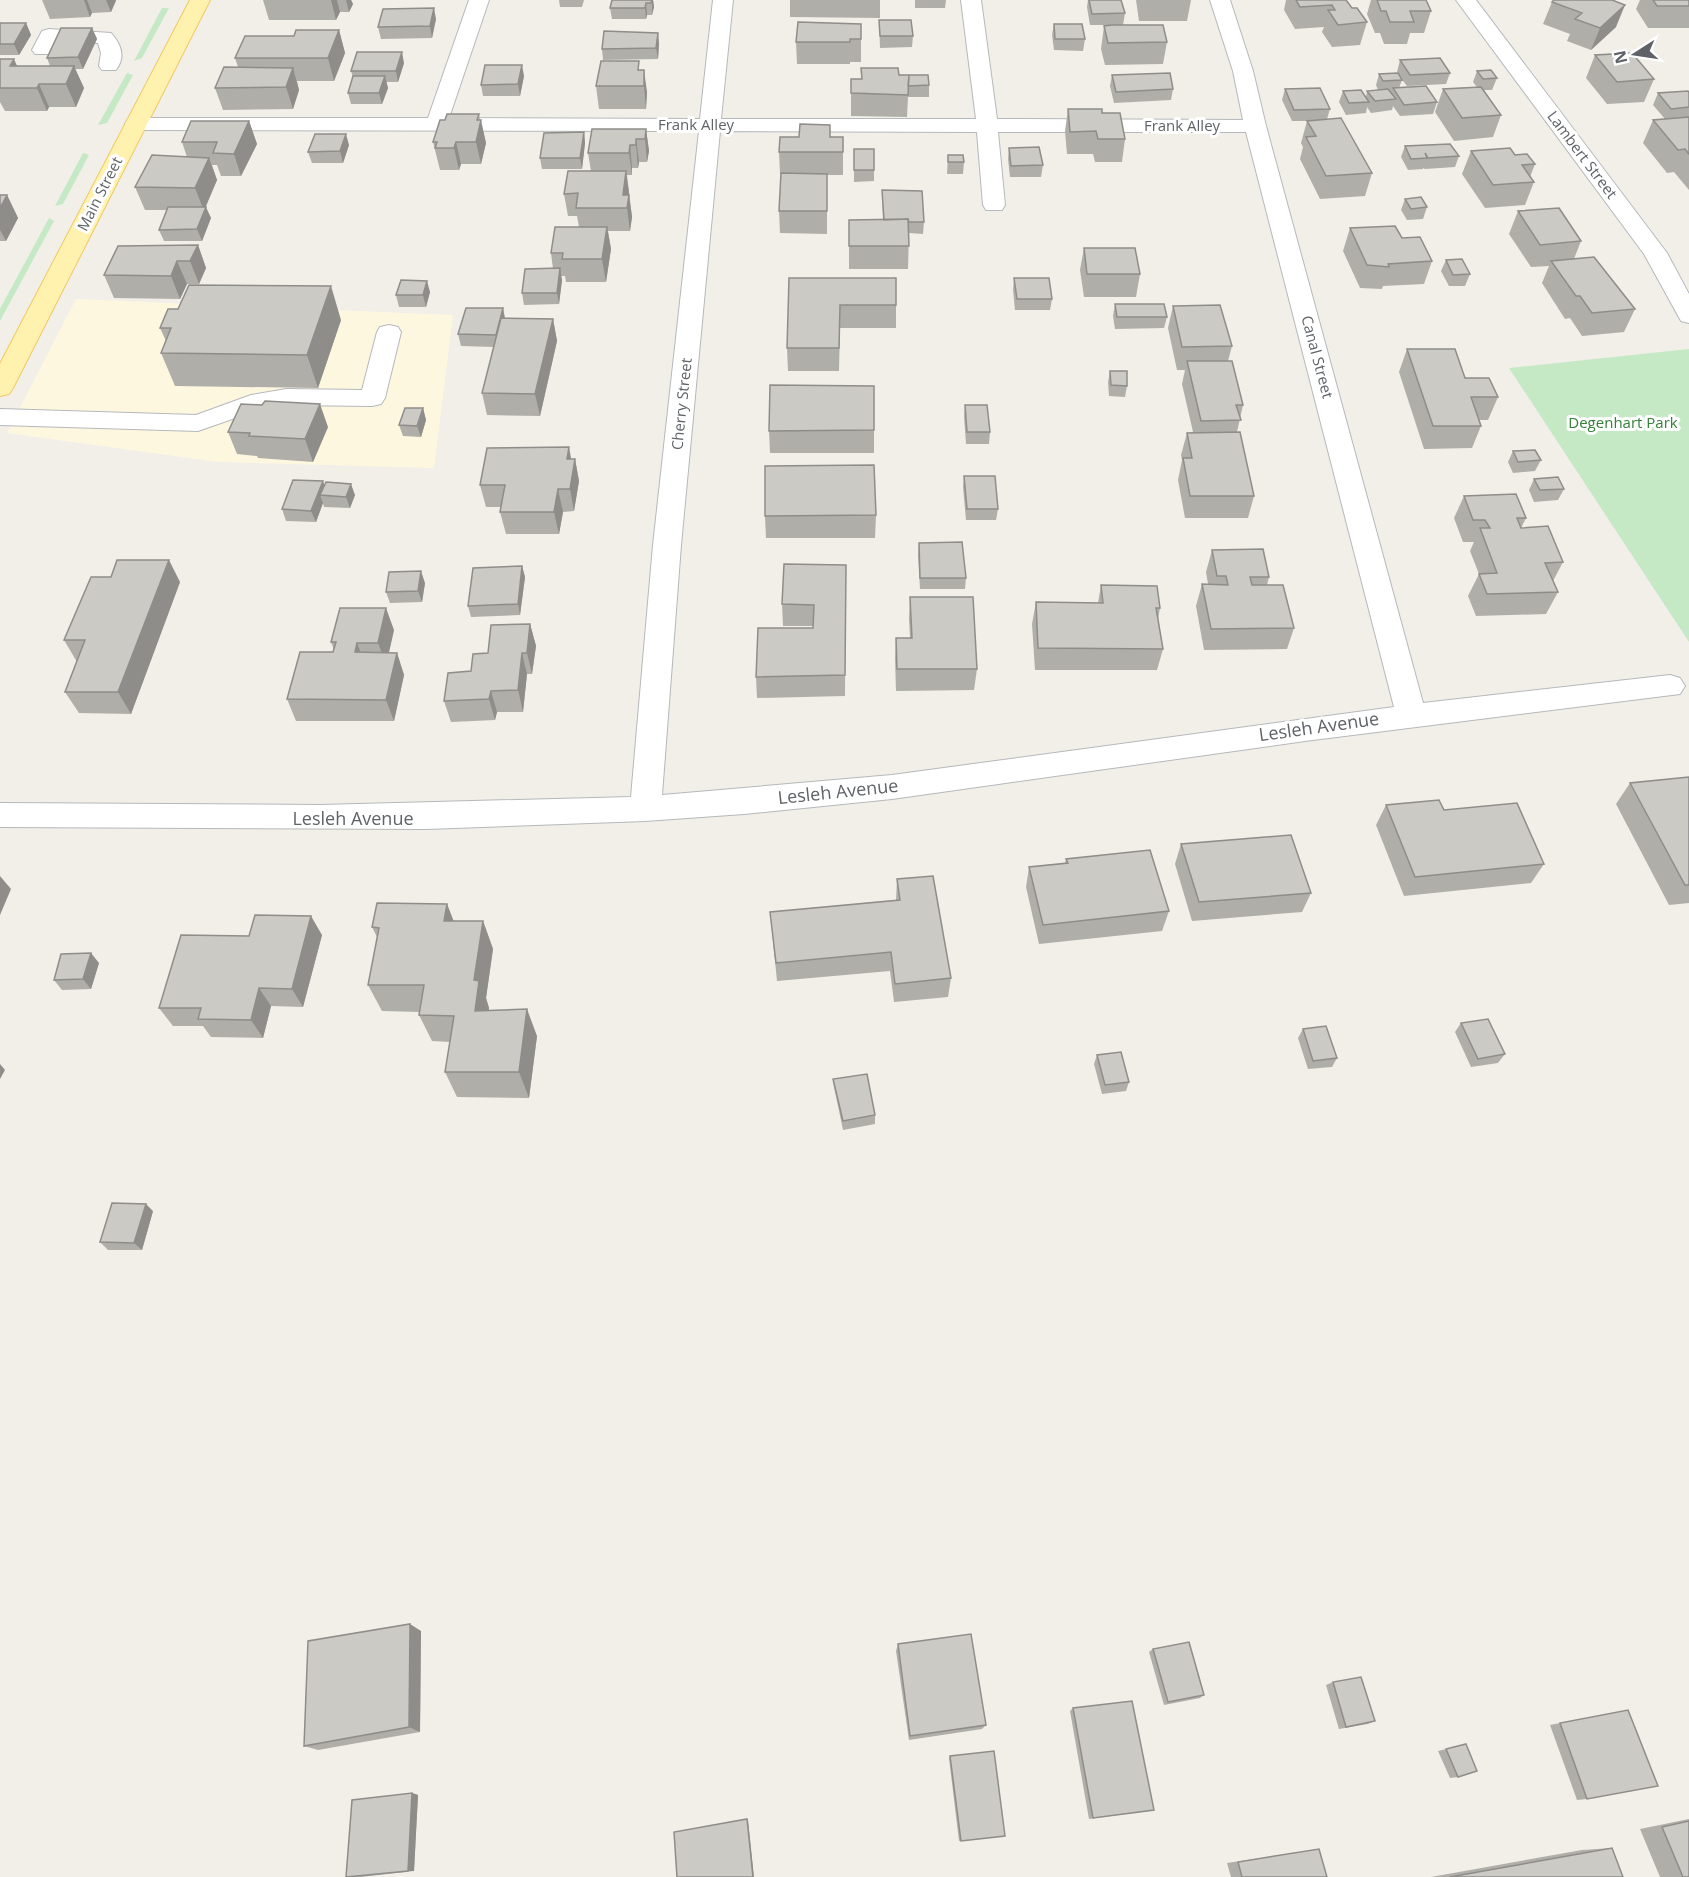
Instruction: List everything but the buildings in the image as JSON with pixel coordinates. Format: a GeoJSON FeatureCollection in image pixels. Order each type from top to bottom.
{"type":"FeatureCollection","features":[{"type":"Feature","properties":{"kind":"main road","name":"Main Street"},"geometry":{"type":"LineString","coordinates":[[1,384],[200,0]]}},
{"type":"Feature","properties":{"kind":"street"},"geometry":{"type":"LineString","coordinates":[[436,125],[479,0]]}},
{"type":"Feature","properties":{"kind":"street","name":"Cherry Street"},"geometry":{"type":"LineString","coordinates":[[645,809],[667,545],[723,0]]}},
{"type":"Feature","properties":{"kind":"street"},"geometry":{"type":"LineString","coordinates":[[971,0],[987,126],[994,205]]}},
{"type":"Feature","properties":{"kind":"street","name":"Canal Street"},"geometry":{"type":"LineString","coordinates":[[1220,0],[1243,70],[1255,126],[1411,714]]}},
{"type":"Feature","properties":{"kind":"street","name":"Lambert Street"},"geometry":{"type":"LineString","coordinates":[[1466,0],[1655,253],[1689,316]]}},
{"type":"Feature","properties":{"kind":"street"},"geometry":{"type":"LineString","coordinates":[[42,50],[49,35],[104,37],[113,54],[109,66]]}},
{"type":"Feature","properties":{"kind":"street","name":"Frank Alley"},"geometry":{"type":"LineString","coordinates":[[136,124],[1255,126]]}},
{"type":"Feature","properties":{"kind":"street"},"geometry":{"type":"LineString","coordinates":[[0,417],[198,423],[260,401],[286,397],[372,398],[389,332]]}},
{"type":"Feature","properties":{"kind":"street","name":"Lesleh Avenue"},"geometry":{"type":"LineString","coordinates":[[0,815],[244,820],[433,819],[645,809],[852,792],[1411,714],[1670,686]]}},
{"type":"Feature","properties":{"kind":"shaded area"},"geometry":{"type":"Polygon","coordinates":[[[76,299],[453,315],[434,468],[218,462],[7,433],[76,299]]]}},
{"type":"Feature","properties":{"kind":"green space"},"geometry":{"type":"Polygon","coordinates":[[[162,8],[169,8],[142,58],[134,61],[162,8]]]}},
{"type":"Feature","properties":{"kind":"green space"},"geometry":{"type":"Polygon","coordinates":[[[127,73],[133,75],[107,123],[98,125],[127,73]]]}},
{"type":"Feature","properties":{"kind":"green space"},"geometry":{"type":"Polygon","coordinates":[[[83,153],[89,155],[63,204],[55,206],[83,153]]]}},
{"type":"Feature","properties":{"kind":"green space"},"geometry":{"type":"Polygon","coordinates":[[[49,218],[54,221],[0,321],[0,309],[49,218]]]}},
{"type":"Feature","properties":{"kind":"green space","name":"Degenhart Park"},"geometry":{"type":"Polygon","coordinates":[[[1689,349],[1689,642],[1509,368],[1689,349]]]}}]}
